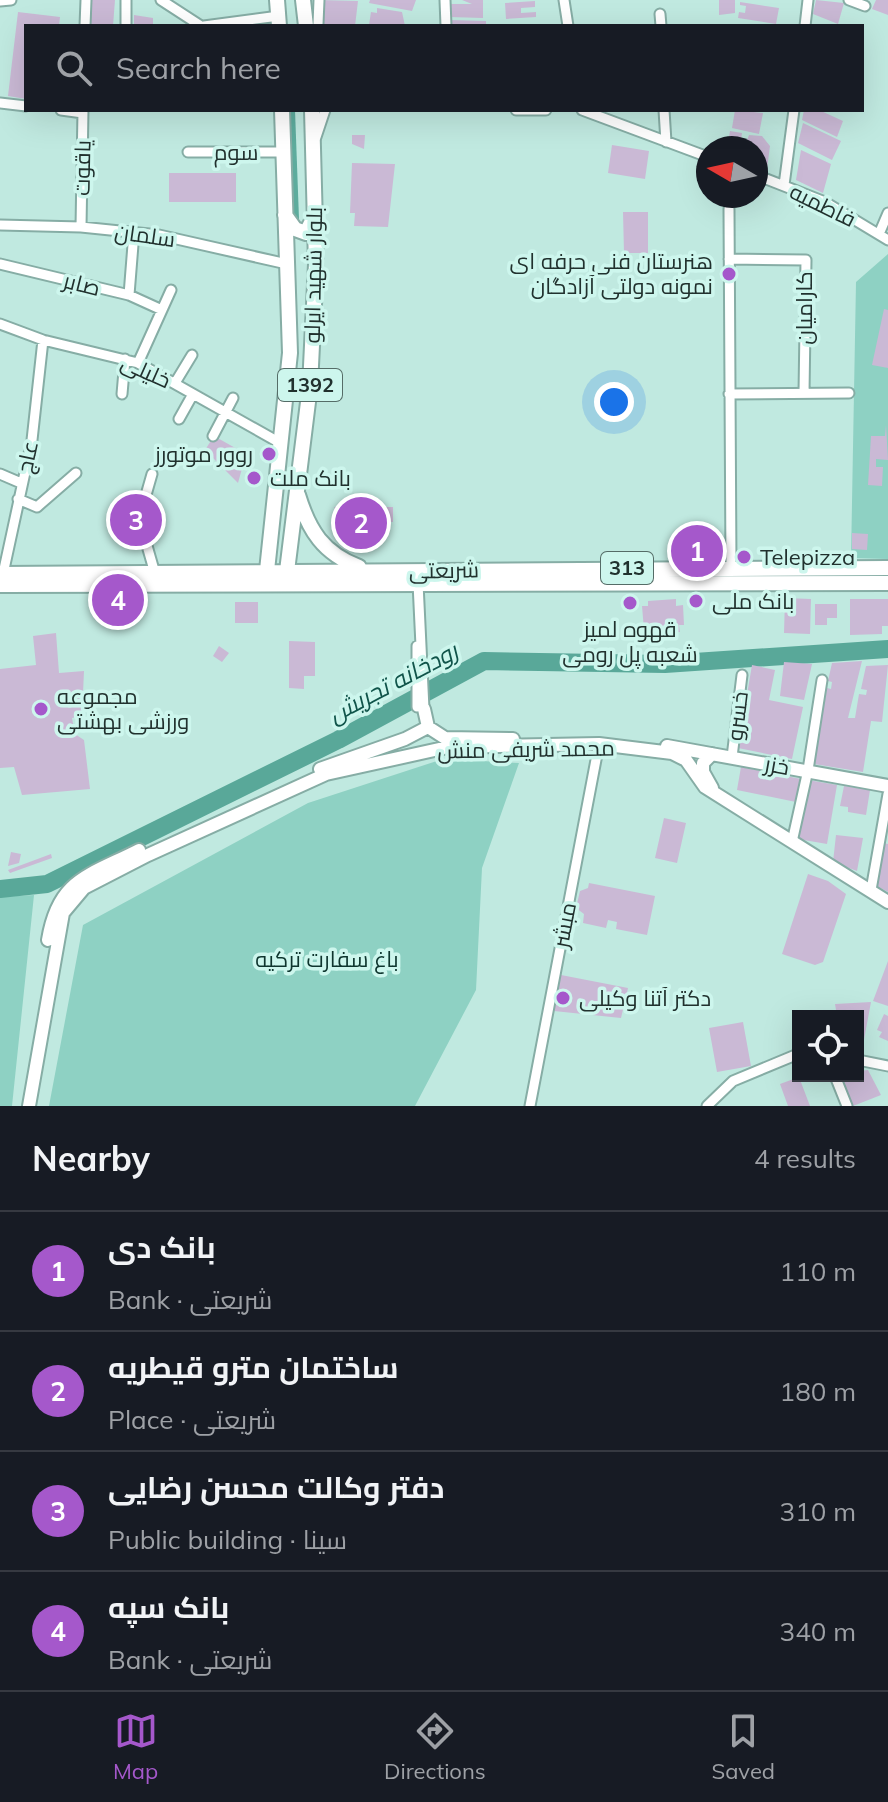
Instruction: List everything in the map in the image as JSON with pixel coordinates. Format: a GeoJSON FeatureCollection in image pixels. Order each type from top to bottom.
{"type":"FeatureCollection","features":[{"type":"Feature","properties":{"kind":"main road"},"geometry":{"type":"LineString","coordinates":[[277,0],[279,21]]}},
{"type":"Feature","properties":{"kind":"main road"},"geometry":{"type":"LineString","coordinates":[[303,0],[312,24]]}},
{"type":"Feature","properties":{"kind":"main road","name":"بلوار شهید ایرلو"},"geometry":{"type":"LineString","coordinates":[[266,577],[290,353],[282,112]]}},
{"type":"Feature","properties":{"kind":"main road","name":"بلوار شهید ایرلو"},"geometry":{"type":"LineString","coordinates":[[286,577],[310,386],[315,212],[312,112]]}},
{"type":"Feature","properties":{"kind":"main road"},"geometry":{"type":"LineString","coordinates":[[285,214],[295,229],[306,233],[315,212]]}},
{"type":"Feature","properties":{"kind":"main road"},"geometry":{"type":"LineString","coordinates":[[296,491],[305,518],[322,546],[344,561],[367,570]]}},
{"type":"Feature","properties":{"kind":"main road","name":"شریعتی"},"geometry":{"type":"LineString","coordinates":[[286,577],[367,570],[888,568]]}},
{"type":"Feature","properties":{"kind":"main road","name":"شریعتی"},"geometry":{"type":"LineString","coordinates":[[1,578],[154,570],[266,577]]}},
{"type":"Feature","properties":{"kind":"main road","name":"شریعتی"},"geometry":{"type":"LineString","coordinates":[[1,578],[286,577],[418,583],[888,583]]}},
{"type":"Feature","properties":{"kind":"street"},"geometry":{"type":"LineString","coordinates":[[0,1],[11,0]]}},
{"type":"Feature","properties":{"kind":"street"},"geometry":{"type":"LineString","coordinates":[[85,24],[86,0]]}},
{"type":"Feature","properties":{"kind":"street"},"geometry":{"type":"LineString","coordinates":[[126,0],[126,24]]}},
{"type":"Feature","properties":{"kind":"street"},"geometry":{"type":"LineString","coordinates":[[161,0],[200,24]]}},
{"type":"Feature","properties":{"kind":"street"},"geometry":{"type":"LineString","coordinates":[[233,24],[279,21],[269,0]]}},
{"type":"Feature","properties":{"kind":"street"},"geometry":{"type":"LineString","coordinates":[[312,24],[319,0]]}},
{"type":"Feature","properties":{"kind":"street"},"geometry":{"type":"LineString","coordinates":[[445,0],[446,24]]}},
{"type":"Feature","properties":{"kind":"street"},"geometry":{"type":"LineString","coordinates":[[564,0],[568,24]]}},
{"type":"Feature","properties":{"kind":"street"},"geometry":{"type":"LineString","coordinates":[[805,24],[808,0]]}},
{"type":"Feature","properties":{"kind":"street"},"geometry":{"type":"LineString","coordinates":[[849,0],[865,6]]}},
{"type":"Feature","properties":{"kind":"street"},"geometry":{"type":"LineString","coordinates":[[660,14],[661,24]]}},
{"type":"Feature","properties":{"kind":"street"},"geometry":{"type":"LineString","coordinates":[[0,114],[1,103],[24,106]]}},
{"type":"Feature","properties":{"kind":"street","name":"یاقوت"},"geometry":{"type":"LineString","coordinates":[[81,227],[83,112]]}},
{"type":"Feature","properties":{"kind":"street"},"geometry":{"type":"LineString","coordinates":[[313,144],[324,112]]}},
{"type":"Feature","properties":{"kind":"street"},"geometry":{"type":"LineString","coordinates":[[587,112],[696,153]]}},
{"type":"Feature","properties":{"kind":"street"},"geometry":{"type":"LineString","coordinates":[[664,112],[666,142]]}},
{"type":"Feature","properties":{"kind":"street"},"geometry":{"type":"LineString","coordinates":[[784,185],[794,112]]}},
{"type":"Feature","properties":{"kind":"street","name":"سوم"},"geometry":{"type":"LineString","coordinates":[[188,152],[284,152]]}},
{"type":"Feature","properties":{"kind":"street","name":"فاطمیه"},"geometry":{"type":"LineString","coordinates":[[768,179],[825,202],[883,237]]}},
{"type":"Feature","properties":{"kind":"street"},"geometry":{"type":"LineString","coordinates":[[729,209],[731,567]]}},
{"type":"Feature","properties":{"kind":"street"},"geometry":{"type":"LineString","coordinates":[[883,237],[888,213]]}},
{"type":"Feature","properties":{"kind":"street","name":"سلمان"},"geometry":{"type":"LineString","coordinates":[[0,225],[134,232],[287,264]]}},
{"type":"Feature","properties":{"kind":"street"},"geometry":{"type":"LineString","coordinates":[[129,295],[134,232]]}},
{"type":"Feature","properties":{"kind":"street","name":"کارامیان"},"geometry":{"type":"LineString","coordinates":[[729,259],[806,260],[804,393]]}},
{"type":"Feature","properties":{"kind":"street","name":"صابر"},"geometry":{"type":"LineString","coordinates":[[0,264],[129,295],[162,310]]}},
{"type":"Feature","properties":{"kind":"street"},"geometry":{"type":"LineString","coordinates":[[138,363],[171,290]]}},
{"type":"Feature","properties":{"kind":"street","name":"خلیلی"},"geometry":{"type":"LineString","coordinates":[[0,324],[43,340],[138,363],[282,444]]}},
{"type":"Feature","properties":{"kind":"street","name":"عاج"},"geometry":{"type":"LineString","coordinates":[[1,578],[32,440],[43,340]]}},
{"type":"Feature","properties":{"kind":"street"},"geometry":{"type":"LineString","coordinates":[[175,383],[192,355]]}},
{"type":"Feature","properties":{"kind":"street"},"geometry":{"type":"LineString","coordinates":[[122,394],[125,359]]}},
{"type":"Feature","properties":{"kind":"street"},"geometry":{"type":"LineString","coordinates":[[729,394],[849,393]]}},
{"type":"Feature","properties":{"kind":"street"},"geometry":{"type":"LineString","coordinates":[[179,419],[193,394]]}},
{"type":"Feature","properties":{"kind":"street"},"geometry":{"type":"LineString","coordinates":[[213,436],[233,398]]}},
{"type":"Feature","properties":{"kind":"street"},"geometry":{"type":"LineString","coordinates":[[18,499],[37,507],[76,473]]}},
{"type":"Feature","properties":{"kind":"street"},"geometry":{"type":"LineString","coordinates":[[0,474],[21,483]]}},
{"type":"Feature","properties":{"kind":"street"},"geometry":{"type":"LineString","coordinates":[[140,516],[152,474]]}},
{"type":"Feature","properties":{"kind":"street"},"geometry":{"type":"LineString","coordinates":[[135,504],[154,570]]}},
{"type":"Feature","properties":{"kind":"street"},"geometry":{"type":"LineString","coordinates":[[418,583],[420,708],[424,729],[431,741],[446,743]]}},
{"type":"Feature","properties":{"kind":"street","name":"خسرو"},"geometry":{"type":"LineString","coordinates":[[732,757],[742,675]]}},
{"type":"Feature","properties":{"kind":"street"},"geometry":{"type":"LineString","coordinates":[[792,842],[808,770],[822,680]]}},
{"type":"Feature","properties":{"kind":"street","name":"محمد شریفی منش"},"geometry":{"type":"LineString","coordinates":[[22,1106],[51,918],[67,890],[146,846],[238,804],[424,729]]}},
{"type":"Feature","properties":{"kind":"street","name":"محمد شریفی منش"},"geometry":{"type":"LineString","coordinates":[[29,1106],[59,923],[76,894],[148,855],[326,774],[446,743],[599,738],[665,746]]}},
{"type":"Feature","properties":{"kind":"street","name":"محمد شریفی منش"},"geometry":{"type":"LineString","coordinates":[[446,743],[599,744],[672,753],[686,760],[696,779],[725,800],[888,902]]}},
{"type":"Feature","properties":{"kind":"street","name":"مبشر"},"geometry":{"type":"LineString","coordinates":[[530,1106],[599,744]]}},
{"type":"Feature","properties":{"kind":"street","name":"خزر"},"geometry":{"type":"LineString","coordinates":[[665,746],[888,786]]}},
{"type":"Feature","properties":{"kind":"street"},"geometry":{"type":"LineString","coordinates":[[712,754],[703,763],[703,772],[710,785],[725,800]]}},
{"type":"Feature","properties":{"kind":"street"},"geometry":{"type":"LineString","coordinates":[[871,890],[888,794]]}},
{"type":"Feature","properties":{"kind":"street"},"geometry":{"type":"LineString","coordinates":[[707,1106],[733,1081],[792,1056]]}},
{"type":"Feature","properties":{"kind":"street"},"geometry":{"type":"LineString","coordinates":[[864,1061],[888,1066]]}},
{"type":"Feature","properties":{"kind":"street"},"geometry":{"type":"LineString","coordinates":[[837,1082],[847,1106]]}},
{"type":"Feature","properties":{"kind":"green space"},"geometry":{"type":"Polygon","coordinates":[[[287,112],[295,112],[299,219],[292,222],[287,112]]]}},
{"type":"Feature","properties":{"kind":"green space"},"geometry":{"type":"Polygon","coordinates":[[[888,254],[888,559],[851,558],[856,282],[888,254]]]}},
{"type":"Feature","properties":{"kind":"green space","name":"باغ سفارت ترکیه"},"geometry":{"type":"Polygon","coordinates":[[[443,759],[519,763],[482,868],[476,990],[415,1106],[49,1106],[83,925],[308,803],[443,759]]]}},
{"type":"Feature","properties":{"kind":"green space"},"geometry":{"type":"Polygon","coordinates":[[[34,895],[12,1106],[0,1106],[0,897],[34,895]]]}},
{"type":"Feature","properties":{"kind":"building"},"geometry":{"type":"Polygon","coordinates":[[[91,0],[115,0],[113,24],[90,24],[91,0]]]}},
{"type":"Feature","properties":{"kind":"building"},"geometry":{"type":"Polygon","coordinates":[[[319,0],[358,1],[355,24],[319,24],[319,0]]]}},
{"type":"Feature","properties":{"kind":"building"},"geometry":{"type":"Polygon","coordinates":[[[370,0],[416,0],[412,11],[369,3],[370,0]]]}},
{"type":"Feature","properties":{"kind":"building"},"geometry":{"type":"Polygon","coordinates":[[[462,0],[483,0],[483,18],[450,17],[450,4],[472,4],[462,0]]]}},
{"type":"Feature","properties":{"kind":"building"},"geometry":{"type":"Polygon","coordinates":[[[719,0],[735,0],[735,13],[719,15],[719,0]]]}},
{"type":"Feature","properties":{"kind":"building"},"geometry":{"type":"Polygon","coordinates":[[[816,0],[844,3],[838,24],[813,14],[816,0]]]}},
{"type":"Feature","properties":{"kind":"building"},"geometry":{"type":"Polygon","coordinates":[[[876,0],[888,0],[888,15],[872,9],[876,0]]]}},
{"type":"Feature","properties":{"kind":"building"},"geometry":{"type":"Polygon","coordinates":[[[535,1],[535,7],[521,8],[521,13],[536,12],[536,17],[506,19],[505,3],[535,1]]]}},
{"type":"Feature","properties":{"kind":"building"},"geometry":{"type":"Polygon","coordinates":[[[740,2],[779,8],[776,24],[738,18],[739,12],[745,13],[746,6],[740,5],[740,2]]]}},
{"type":"Feature","properties":{"kind":"building"},"geometry":{"type":"Polygon","coordinates":[[[377,8],[402,12],[405,24],[369,24],[371,12],[377,13],[377,8]]]}},
{"type":"Feature","properties":{"kind":"building"},"geometry":{"type":"Polygon","coordinates":[[[18,12],[60,17],[59,24],[24,24],[24,99],[8,96],[18,12]]]}},
{"type":"Feature","properties":{"kind":"building"},"geometry":{"type":"Polygon","coordinates":[[[134,15],[153,18],[153,24],[134,24],[134,15]]]}},
{"type":"Feature","properties":{"kind":"building"},"geometry":{"type":"Polygon","coordinates":[[[449,20],[486,21],[486,24],[449,24],[449,20]]]}},
{"type":"Feature","properties":{"kind":"building"},"geometry":{"type":"Polygon","coordinates":[[[735,112],[763,113],[759,134],[732,128],[735,112]]]}},
{"type":"Feature","properties":{"kind":"building"},"geometry":{"type":"Polygon","coordinates":[[[804,112],[823,112],[843,121],[837,137],[802,120],[804,112]]]}},
{"type":"Feature","properties":{"kind":"building"},"geometry":{"type":"Polygon","coordinates":[[[803,123],[841,141],[832,160],[798,143],[803,123]]]}},
{"type":"Feature","properties":{"kind":"building"},"geometry":{"type":"Polygon","coordinates":[[[730,131],[742,133],[742,136],[729,136],[730,131]]]}},
{"type":"Feature","properties":{"kind":"building"},"geometry":{"type":"Polygon","coordinates":[[[352,135],[365,135],[364,149],[352,144],[352,135]]]}},
{"type":"Feature","properties":{"kind":"building"},"geometry":{"type":"Polygon","coordinates":[[[612,145],[649,151],[645,179],[608,173],[612,145]]]}},
{"type":"Feature","properties":{"kind":"building"},"geometry":{"type":"Polygon","coordinates":[[[801,150],[831,164],[823,193],[796,180],[801,150]]]}},
{"type":"Feature","properties":{"kind":"building"},"geometry":{"type":"Polygon","coordinates":[[[352,163],[395,164],[388,227],[354,226],[355,213],[350,213],[352,163]]]}},
{"type":"Feature","properties":{"kind":"building"},"geometry":{"type":"Polygon","coordinates":[[[169,173],[236,173],[236,202],[169,202],[169,173]]]}},
{"type":"Feature","properties":{"kind":"building"},"geometry":{"type":"Polygon","coordinates":[[[623,212],[648,212],[648,253],[624,253],[623,212]]]}},
{"type":"Feature","properties":{"kind":"building"},"geometry":{"type":"Polygon","coordinates":[[[884,309],[888,310],[888,368],[872,365],[884,309]]]}},
{"type":"Feature","properties":{"kind":"building"},"geometry":{"type":"Polygon","coordinates":[[[886,425],[888,460],[876,459],[876,467],[883,467],[882,486],[868,485],[871,436],[885,436],[886,425]]]}},
{"type":"Feature","properties":{"kind":"building"},"geometry":{"type":"Polygon","coordinates":[[[214,436],[246,454],[238,483],[205,450],[214,436]]]}},
{"type":"Feature","properties":{"kind":"building"},"geometry":{"type":"Polygon","coordinates":[[[334,507],[393,507],[393,522],[379,521],[379,540],[372,540],[350,532],[334,507]]]}},
{"type":"Feature","properties":{"kind":"building"},"geometry":{"type":"Polygon","coordinates":[[[852,533],[868,534],[867,550],[852,549],[852,533]]]}},
{"type":"Feature","properties":{"kind":"building"},"geometry":{"type":"Polygon","coordinates":[[[785,598],[811,599],[810,634],[784,633],[785,598]]]}},
{"type":"Feature","properties":{"kind":"building"},"geometry":{"type":"Polygon","coordinates":[[[676,599],[676,606],[683,605],[684,625],[679,625],[680,632],[650,634],[650,629],[644,630],[642,606],[648,606],[648,601],[676,599]]]}},
{"type":"Feature","properties":{"kind":"building"},"geometry":{"type":"Polygon","coordinates":[[[850,599],[888,599],[888,626],[882,626],[882,634],[850,635],[850,599]]]}},
{"type":"Feature","properties":{"kind":"building"},"geometry":{"type":"Polygon","coordinates":[[[235,602],[258,602],[258,623],[235,623],[235,602]]]}},
{"type":"Feature","properties":{"kind":"building"},"geometry":{"type":"Polygon","coordinates":[[[815,604],[837,604],[837,618],[827,618],[827,625],[815,625],[815,604]]]}},
{"type":"Feature","properties":{"kind":"building","name":"مجموعه ورزشی بهشتی"},"geometry":{"type":"Polygon","coordinates":[[[56,633],[59,673],[84,671],[82,716],[72,718],[75,734],[84,740],[90,789],[22,795],[14,767],[0,768],[0,669],[36,665],[33,636],[56,633]]]}},
{"type":"Feature","properties":{"kind":"building"},"geometry":{"type":"Polygon","coordinates":[[[289,641],[315,642],[315,676],[304,676],[304,689],[289,688],[289,641]]]}},
{"type":"Feature","properties":{"kind":"building"},"geometry":{"type":"Polygon","coordinates":[[[219,646],[229,653],[222,662],[213,656],[219,646]]]}},
{"type":"Feature","properties":{"kind":"building"},"geometry":{"type":"Polygon","coordinates":[[[862,661],[848,718],[855,718],[859,694],[866,695],[867,690],[861,689],[866,666],[888,665],[882,722],[871,721],[863,772],[814,764],[827,688],[831,689],[832,682],[828,681],[832,663],[862,661]]]}},
{"type":"Feature","properties":{"kind":"building"},"geometry":{"type":"Polygon","coordinates":[[[784,662],[812,664],[804,700],[780,696],[784,662]]]}},
{"type":"Feature","properties":{"kind":"building"},"geometry":{"type":"Polygon","coordinates":[[[752,665],[775,670],[769,700],[803,707],[792,759],[738,748],[752,665]]]}},
{"type":"Feature","properties":{"kind":"building"},"geometry":{"type":"Polygon","coordinates":[[[741,767],[801,779],[796,802],[737,790],[741,767]]]}},
{"type":"Feature","properties":{"kind":"building"},"geometry":{"type":"Polygon","coordinates":[[[808,780],[837,785],[827,844],[798,839],[808,780]]]}},
{"type":"Feature","properties":{"kind":"building"},"geometry":{"type":"Polygon","coordinates":[[[844,786],[870,790],[866,815],[848,812],[848,807],[840,806],[844,786]]]}},
{"type":"Feature","properties":{"kind":"building"},"geometry":{"type":"Polygon","coordinates":[[[664,818],[686,823],[677,863],[655,858],[664,818]]]}},
{"type":"Feature","properties":{"kind":"building"},"geometry":{"type":"Polygon","coordinates":[[[836,835],[863,838],[857,871],[833,862],[836,835]]]}},
{"type":"Feature","properties":{"kind":"building"},"geometry":{"type":"Polygon","coordinates":[[[883,843],[888,844],[888,892],[877,886],[883,843]]]}},
{"type":"Feature","properties":{"kind":"building"},"geometry":{"type":"Polygon","coordinates":[[[11,852],[21,854],[19,863],[8,866],[11,852]]]}},
{"type":"Feature","properties":{"kind":"building"},"geometry":{"type":"Polygon","coordinates":[[[51,854],[52,858],[10,873],[8,870],[51,854]]]}},
{"type":"Feature","properties":{"kind":"building"},"geometry":{"type":"Polygon","coordinates":[[[808,874],[828,881],[846,894],[823,962],[815,965],[782,954],[808,874]]]}},
{"type":"Feature","properties":{"kind":"building"},"geometry":{"type":"Polygon","coordinates":[[[589,883],[655,896],[647,935],[616,929],[617,922],[608,920],[606,928],[583,923],[584,914],[576,908],[580,891],[588,888],[589,883]]]}},
{"type":"Feature","properties":{"kind":"building"},"geometry":{"type":"Polygon","coordinates":[[[888,961],[888,1006],[873,1001],[888,961]]]}},
{"type":"Feature","properties":{"kind":"building"},"geometry":{"type":"Polygon","coordinates":[[[561,975],[628,988],[621,1018],[554,1011],[561,975]]]}},
{"type":"Feature","properties":{"kind":"building"},"geometry":{"type":"Polygon","coordinates":[[[871,1002],[864,1040],[864,1010],[836,1010],[835,1004],[871,1002]]]}},
{"type":"Feature","properties":{"kind":"building"},"geometry":{"type":"Polygon","coordinates":[[[884,1014],[888,1016],[888,1041],[879,1037],[882,1032],[877,1030],[884,1014]]]}},
{"type":"Feature","properties":{"kind":"building"},"geometry":{"type":"Polygon","coordinates":[[[743,1022],[751,1066],[717,1072],[709,1028],[743,1022]]]}},
{"type":"Feature","properties":{"kind":"building"},"geometry":{"type":"Polygon","coordinates":[[[864,1070],[868,1070],[881,1095],[853,1106],[844,1082],[864,1082],[864,1070]]]}},
{"type":"Feature","properties":{"kind":"building"},"geometry":{"type":"Polygon","coordinates":[[[792,1080],[801,1082],[810,1106],[788,1106],[780,1084],[792,1080]]]}},
{"type":"Feature","properties":{"kind":"waterway","name":"رودخانه تجریش"},"geometry":{"type":"LineString","coordinates":[[0,889],[47,884],[338,740],[484,661],[665,664],[888,649]]}},
{"type":"Feature","properties":{"kind":"place","name":"هنرستان فنی حرفه ای نمونه دولتی آزادگان"},"geometry":{"type":"Point","coordinates":[729,274]}},
{"type":"Feature","properties":{"kind":"place","name":"روور موتورز"},"geometry":{"type":"Point","coordinates":[269,454]}},
{"type":"Feature","properties":{"kind":"place","name":"بانک ملت"},"geometry":{"type":"Point","coordinates":[254,478]}},
{"type":"Feature","properties":{"kind":"place","name":"دفتر وکالت محسن رضایی"},"geometry":{"type":"Point","coordinates":[136,520]}},
{"type":"Feature","properties":{"kind":"place","name":"ساختمان مترو قیطریه"},"geometry":{"type":"Point","coordinates":[361,523]}},
{"type":"Feature","properties":{"kind":"place","name":"بانک دی"},"geometry":{"type":"Point","coordinates":[697,551]}},
{"type":"Feature","properties":{"kind":"place","name":"Telepizza"},"geometry":{"type":"Point","coordinates":[744,557]}},
{"type":"Feature","properties":{"kind":"place","name":"بانک سپه"},"geometry":{"type":"Point","coordinates":[118,600]}},
{"type":"Feature","properties":{"kind":"place","name":"بانک ملی"},"geometry":{"type":"Point","coordinates":[696,601]}},
{"type":"Feature","properties":{"kind":"place","name":"قهوه لمیز شعبه پل رومی"},"geometry":{"type":"Point","coordinates":[630,603]}},
{"type":"Feature","properties":{"kind":"place","name":"مجموعه ورزشی بهشتی"},"geometry":{"type":"Point","coordinates":[41,709]}},
{"type":"Feature","properties":{"kind":"place","name":"دکتر آتنا وکیلی"},"geometry":{"type":"Point","coordinates":[563,998]}}]}
